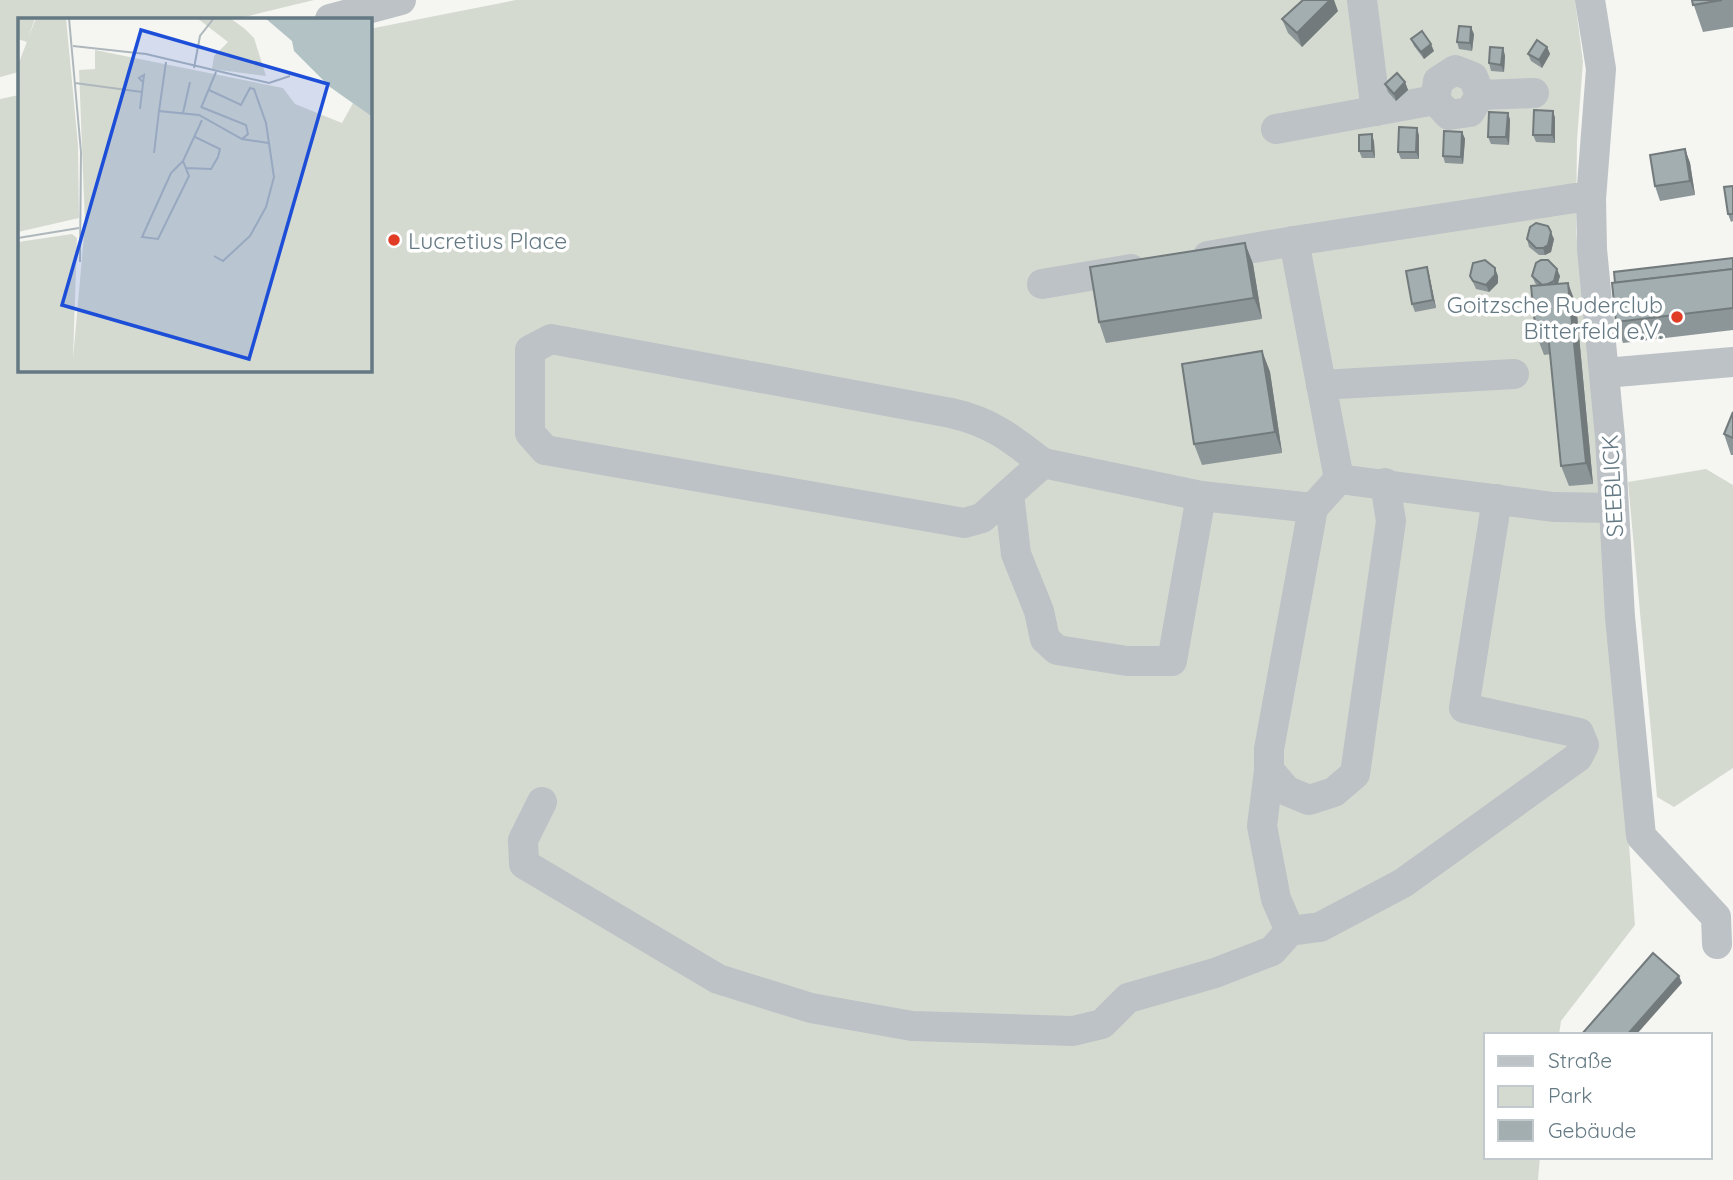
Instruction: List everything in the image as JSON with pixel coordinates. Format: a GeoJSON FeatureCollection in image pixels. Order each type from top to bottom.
{"type":"FeatureCollection","features":[{"type":"Feature","properties":{"kind":"street"},"geometry":{"type":"LineString","coordinates":[[334,18],[401,0]]}},
{"type":"Feature","properties":{"kind":"street"},"geometry":{"type":"LineString","coordinates":[[1362,0],[1376,111]]}},
{"type":"Feature","properties":{"kind":"street","name":"SEEBLICK"},"geometry":{"type":"LineString","coordinates":[[1590,0],[1601,69],[1591,199],[1592,248],[1605,373],[1618,436],[1613,508],[1642,836],[1716,917],[1717,944]]}},
{"type":"Feature","properties":{"kind":"street"},"geometry":{"type":"LineString","coordinates":[[1276,129],[1435,100],[1438,81],[1455,70],[1473,77],[1480,95],[1534,93]]}},
{"type":"Feature","properties":{"kind":"street"},"geometry":{"type":"LineString","coordinates":[[1042,284],[1294,241],[1575,198],[1591,199]]}},
{"type":"Feature","properties":{"kind":"street"},"geometry":{"type":"LineString","coordinates":[[1294,241],[1339,479]]}},
{"type":"Feature","properties":{"kind":"street"},"geometry":{"type":"LineString","coordinates":[[1043,463],[982,518],[964,523],[545,450],[530,433],[530,350],[551,339],[951,413],[981,420],[1006,434],[1043,463],[1201,496],[1313,508]]}},
{"type":"Feature","properties":{"kind":"street"},"geometry":{"type":"LineString","coordinates":[[1605,373],[1733,362]]}},
{"type":"Feature","properties":{"kind":"street"},"geometry":{"type":"LineString","coordinates":[[1321,385],[1514,374]]}},
{"type":"Feature","properties":{"kind":"street"},"geometry":{"type":"LineString","coordinates":[[1339,479],[1553,506],[1613,508]]}},
{"type":"Feature","properties":{"kind":"street"},"geometry":{"type":"LineString","coordinates":[[1290,931],[1276,899],[1262,826],[1269,749],[1313,508],[1339,479]]}},
{"type":"Feature","properties":{"kind":"street"},"geometry":{"type":"LineString","coordinates":[[1269,770],[1287,791],[1309,800],[1334,792],[1355,774],[1391,521],[1385,483]]}},
{"type":"Feature","properties":{"kind":"street"},"geometry":{"type":"LineString","coordinates":[[1009,494],[1016,554],[1039,611],[1045,639],[1057,650],[1127,661],[1172,661],[1201,496]]}},
{"type":"Feature","properties":{"kind":"street"},"geometry":{"type":"LineString","coordinates":[[542,802],[523,839],[524,864],[718,979],[811,1008],[912,1026],[1073,1031],[1102,1024],[1128,998],[1215,973],[1272,951],[1290,931],[1320,927],[1404,883],[1578,757],[1584,745],[1579,733],[1464,708],[1497,499]]}},
{"type":"Feature","properties":{"kind":"street"},"geometry":{"type":"LineString","coordinates":[[1584,745],[1632,741]]}},
{"type":"Feature","properties":{"kind":"green space"},"geometry":{"type":"Polygon","coordinates":[[[0,0],[314,0],[240,18],[18,18],[18,72],[0,77],[0,0]]]}},
{"type":"Feature","properties":{"kind":"green space"},"geometry":{"type":"Polygon","coordinates":[[[516,0],[1575,0],[1583,62],[1577,140],[1576,233],[1604,508],[1635,925],[1561,1021],[1559,1033],[1484,1033],[1484,1159],[1540,1159],[1538,1180],[0,1180],[0,99],[18,95],[18,371],[371,371],[371,29],[516,0]]]}},
{"type":"Feature","properties":{"kind":"green space"},"geometry":{"type":"Polygon","coordinates":[[[1706,469],[1733,485],[1733,768],[1674,807],[1657,797],[1628,482],[1706,469]]]}},
{"type":"Feature","properties":{"kind":"building"},"geometry":{"type":"Polygon","coordinates":[[[1303,0],[1330,0],[1297,33],[1282,19],[1303,0]]]}},
{"type":"Feature","properties":{"kind":"building"},"geometry":{"type":"Polygon","coordinates":[[[1692,0],[1722,0],[1693,5],[1692,0]]]}},
{"type":"Feature","properties":{"kind":"building"},"geometry":{"type":"Polygon","coordinates":[[[1459,26],[1471,27],[1470,43],[1457,42],[1459,26]]]}},
{"type":"Feature","properties":{"kind":"building"},"geometry":{"type":"Polygon","coordinates":[[[1422,31],[1431,44],[1421,52],[1411,39],[1422,31]]]}},
{"type":"Feature","properties":{"kind":"building"},"geometry":{"type":"Polygon","coordinates":[[[1537,40],[1547,47],[1539,60],[1528,54],[1537,40]]]}},
{"type":"Feature","properties":{"kind":"building"},"geometry":{"type":"Polygon","coordinates":[[[1490,47],[1503,48],[1501,65],[1489,63],[1490,47]]]}},
{"type":"Feature","properties":{"kind":"building"},"geometry":{"type":"Polygon","coordinates":[[[1397,73],[1405,82],[1394,94],[1385,84],[1397,73]]]}},
{"type":"Feature","properties":{"kind":"building"},"geometry":{"type":"Polygon","coordinates":[[[1534,110],[1553,111],[1552,135],[1533,135],[1534,110]]]}},
{"type":"Feature","properties":{"kind":"building"},"geometry":{"type":"Polygon","coordinates":[[[1489,112],[1508,113],[1506,137],[1488,137],[1489,112]]]}},
{"type":"Feature","properties":{"kind":"building"},"geometry":{"type":"Polygon","coordinates":[[[1399,127],[1417,128],[1416,152],[1398,152],[1399,127]]]}},
{"type":"Feature","properties":{"kind":"building"},"geometry":{"type":"Polygon","coordinates":[[[1444,131],[1462,132],[1461,157],[1443,156],[1444,131]]]}},
{"type":"Feature","properties":{"kind":"building"},"geometry":{"type":"Polygon","coordinates":[[[1372,134],[1372,151],[1359,151],[1359,135],[1372,134]]]}},
{"type":"Feature","properties":{"kind":"building"},"geometry":{"type":"Polygon","coordinates":[[[1685,149],[1690,181],[1655,186],[1650,155],[1685,149]]]}},
{"type":"Feature","properties":{"kind":"building"},"geometry":{"type":"Polygon","coordinates":[[[1733,186],[1733,214],[1728,214],[1724,187],[1733,186]]]}},
{"type":"Feature","properties":{"kind":"building"},"geometry":{"type":"Polygon","coordinates":[[[1536,223],[1548,226],[1551,232],[1548,245],[1543,248],[1536,248],[1527,239],[1530,227],[1536,223]]]}},
{"type":"Feature","properties":{"kind":"building"},"geometry":{"type":"Polygon","coordinates":[[[1245,243],[1254,298],[1099,322],[1090,267],[1245,243]]]}},
{"type":"Feature","properties":{"kind":"building"},"geometry":{"type":"Polygon","coordinates":[[[1733,258],[1733,269],[1615,283],[1614,272],[1733,258]]]}},
{"type":"Feature","properties":{"kind":"building"},"geometry":{"type":"Polygon","coordinates":[[[1485,260],[1495,268],[1495,275],[1486,285],[1473,281],[1470,276],[1473,263],[1485,260]]]}},
{"type":"Feature","properties":{"kind":"building"},"geometry":{"type":"Polygon","coordinates":[[[1548,260],[1557,269],[1554,281],[1542,285],[1532,276],[1536,263],[1548,260]]]}},
{"type":"Feature","properties":{"kind":"building"},"geometry":{"type":"Polygon","coordinates":[[[1427,267],[1433,300],[1412,304],[1406,271],[1427,267]]]}},
{"type":"Feature","properties":{"kind":"building"},"geometry":{"type":"Polygon","coordinates":[[[1733,269],[1733,308],[1616,322],[1612,283],[1733,269]]]}},
{"type":"Feature","properties":{"kind":"building"},"geometry":{"type":"Polygon","coordinates":[[[1568,283],[1586,463],[1561,466],[1548,333],[1536,334],[1531,286],[1568,283]]]}},
{"type":"Feature","properties":{"kind":"building"},"geometry":{"type":"Polygon","coordinates":[[[1262,351],[1275,432],[1194,444],[1182,364],[1262,351]]]}},
{"type":"Feature","properties":{"kind":"building"},"geometry":{"type":"Polygon","coordinates":[[[1733,412],[1733,438],[1724,434],[1733,412]]]}},
{"type":"Feature","properties":{"kind":"building"},"geometry":{"type":"Polygon","coordinates":[[[1653,953],[1679,976],[1629,1033],[1583,1033],[1653,953]]]}},
{"type":"Feature","properties":{"kind":"place","name":"Lucretius Place"},"geometry":{"type":"Point","coordinates":[394,240]}},
{"type":"Feature","properties":{"kind":"place","name":"Goitzsche Ruderclub Bitterfeld e.V."},"geometry":{"type":"Point","coordinates":[1677,317]}}]}
